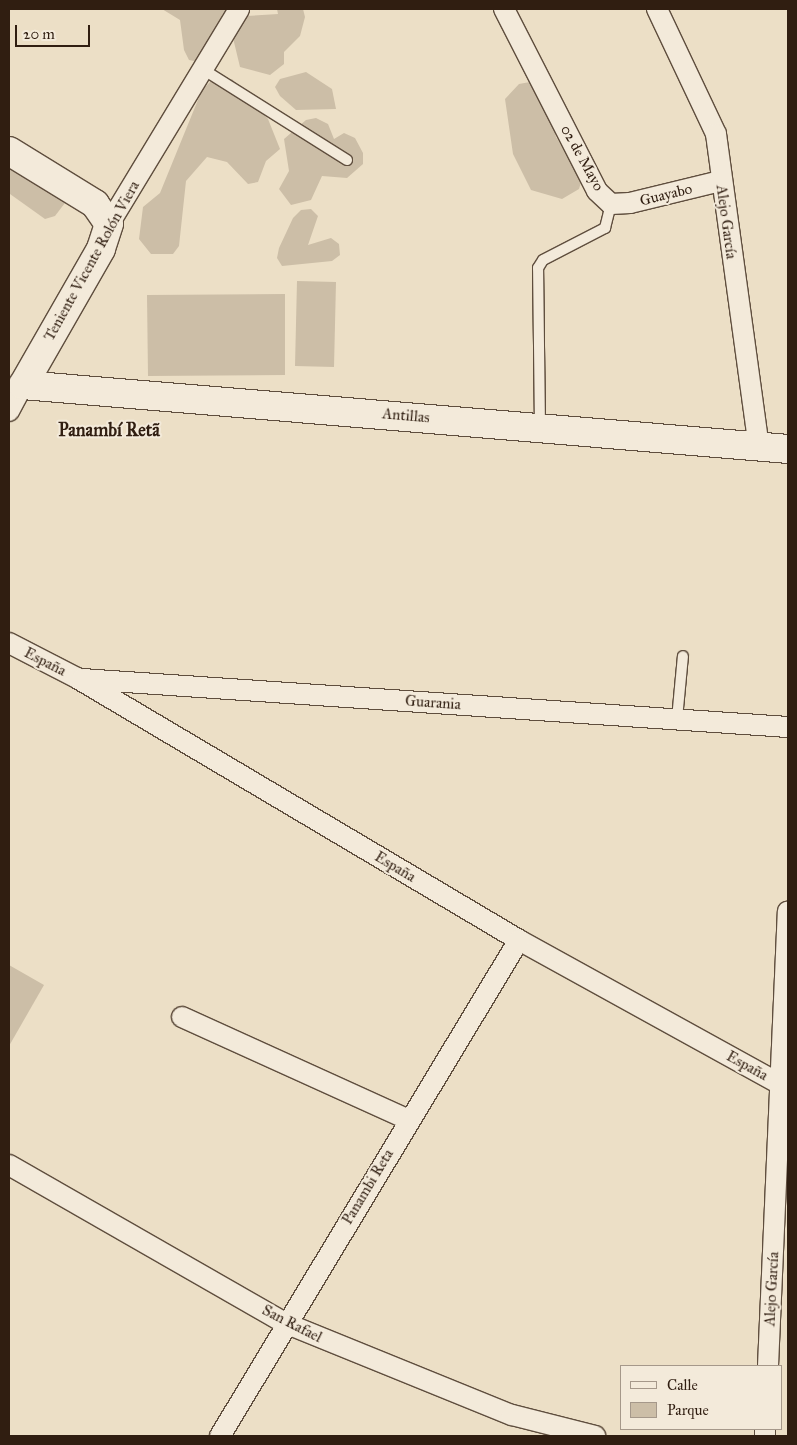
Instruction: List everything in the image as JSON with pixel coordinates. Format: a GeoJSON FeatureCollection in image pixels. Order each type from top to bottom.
{"type":"FeatureCollection","features":[{"type":"Feature","properties":{"kind":"street","name":"Teniente Vicente Rolón Viera"},"geometry":{"type":"LineString","coordinates":[[9,411],[101,249],[109,224],[204,70],[239,9]]}},
{"type":"Feature","properties":{"kind":"street","name":"02 de Mayo"},"geometry":{"type":"LineString","coordinates":[[504,9],[597,191],[611,204]]}},
{"type":"Feature","properties":{"kind":"street","name":"Alejo García"},"geometry":{"type":"LineString","coordinates":[[657,9],[716,134],[720,181],[759,447]]}},
{"type":"Feature","properties":{"kind":"street"},"geometry":{"type":"LineString","coordinates":[[9,151],[96,204],[109,224]]}},
{"type":"Feature","properties":{"kind":"street","name":"Guayabo"},"geometry":{"type":"LineString","coordinates":[[611,204],[720,181]]}},
{"type":"Feature","properties":{"kind":"street","name":"Antillas"},"geometry":{"type":"LineString","coordinates":[[24,385],[788,449]]}},
{"type":"Feature","properties":{"kind":"street","name":"España"},"geometry":{"type":"LineString","coordinates":[[9,643],[77,678],[518,940],[783,1086]]}},
{"type":"Feature","properties":{"kind":"street","name":"Guarania"},"geometry":{"type":"LineString","coordinates":[[77,678],[788,727]]}},
{"type":"Feature","properties":{"kind":"street","name":"Alejo García"},"geometry":{"type":"LineString","coordinates":[[768,1365],[783,1086],[788,911]]}},
{"type":"Feature","properties":{"kind":"street","name":"Panambi Reta"},"geometry":{"type":"LineString","coordinates":[[220,1436],[285,1323],[518,940]]}},
{"type":"Feature","properties":{"kind":"street"},"geometry":{"type":"LineString","coordinates":[[182,1017],[409,1120]]}},
{"type":"Feature","properties":{"kind":"street","name":"San Rafael"},"geometry":{"type":"LineString","coordinates":[[9,1164],[285,1323],[512,1415],[595,1436]]}},
{"type":"Feature","properties":{"kind":"lane"},"geometry":{"type":"LineString","coordinates":[[204,70],[347,160]]}},
{"type":"Feature","properties":{"kind":"lane","name":"02 de Mayo"},"geometry":{"type":"LineString","coordinates":[[540,428],[538,268],[543,260],[605,228],[611,204]]}},
{"type":"Feature","properties":{"kind":"lane"},"geometry":{"type":"LineString","coordinates":[[676,719],[683,656]]}},
{"type":"Feature","properties":{"kind":"green space"},"geometry":{"type":"Polygon","coordinates":[[[162,9],[232,9],[222,15],[222,26],[199,62],[189,60],[184,50],[180,20],[162,9]]]}},
{"type":"Feature","properties":{"kind":"green space"},"geometry":{"type":"Polygon","coordinates":[[[277,9],[303,9],[305,17],[300,36],[284,52],[284,64],[270,75],[240,67],[233,38],[246,16],[278,14],[277,9]]]}},
{"type":"Feature","properties":{"kind":"green space"},"geometry":{"type":"Polygon","coordinates":[[[306,72],[332,89],[336,109],[296,110],[280,96],[275,87],[280,79],[306,72]]]}},
{"type":"Feature","properties":{"kind":"green space"},"geometry":{"type":"Polygon","coordinates":[[[232,79],[268,119],[280,149],[266,161],[258,182],[248,184],[227,162],[207,157],[186,181],[179,246],[173,254],[151,254],[139,239],[143,207],[160,193],[202,90],[210,82],[232,79]]]}},
{"type":"Feature","properties":{"kind":"green space"},"geometry":{"type":"Polygon","coordinates":[[[530,82],[546,97],[556,137],[582,179],[579,189],[562,199],[531,190],[513,154],[505,99],[519,84],[530,82]]]}},
{"type":"Feature","properties":{"kind":"green space"},"geometry":{"type":"Polygon","coordinates":[[[316,118],[328,124],[334,139],[344,133],[355,138],[363,153],[363,164],[347,178],[322,176],[311,200],[291,205],[279,189],[289,171],[284,139],[306,120],[316,118]]]}},
{"type":"Feature","properties":{"kind":"green space"},"geometry":{"type":"Polygon","coordinates":[[[9,158],[68,199],[55,216],[45,219],[10,194],[9,158]]]}},
{"type":"Feature","properties":{"kind":"green space"},"geometry":{"type":"Polygon","coordinates":[[[311,209],[318,216],[308,245],[331,238],[339,244],[340,255],[332,261],[282,266],[277,258],[279,248],[293,218],[301,210],[311,209]]]}},
{"type":"Feature","properties":{"kind":"green space"},"geometry":{"type":"Polygon","coordinates":[[[297,281],[336,282],[334,367],[295,366],[297,281]]]}},
{"type":"Feature","properties":{"kind":"green space"},"geometry":{"type":"Polygon","coordinates":[[[285,294],[285,375],[148,376],[147,295],[285,294]]]}},
{"type":"Feature","properties":{"kind":"green space"},"geometry":{"type":"Polygon","coordinates":[[[9,965],[44,985],[9,1046],[9,965]]]}},
{"type":"Feature","properties":{"kind":"district","name":"Panambí Retã"},"geometry":{"type":"Point","coordinates":[109,430]}}]}
